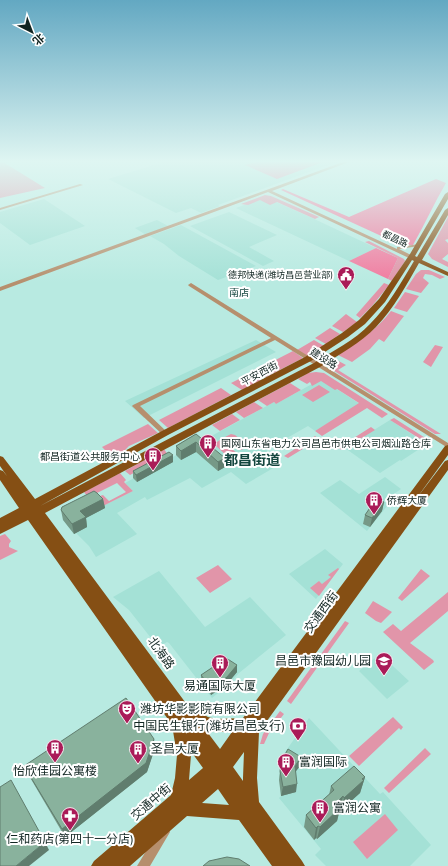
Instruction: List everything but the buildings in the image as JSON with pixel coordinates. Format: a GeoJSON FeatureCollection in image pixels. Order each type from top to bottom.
{"type":"FeatureCollection","features":[{"type":"Feature","properties":{"kind":"main road","name":"平安西街"},"geometry":{"type":"LineString","coordinates":[[32,510],[317,365],[348,345],[372,327],[393,302],[414,268],[418,245],[443,202]]}},
{"type":"Feature","properties":{"kind":"main road","name":"平安西街"},"geometry":{"type":"LineString","coordinates":[[32,510],[165,433],[308,359],[362,322],[382,300],[448,210]]}},
{"type":"Feature","properties":{"kind":"main road","name":"都昌路"},"geometry":{"type":"LineString","coordinates":[[415,257],[431,267],[448,274]]}},
{"type":"Feature","properties":{"kind":"main road","name":"都昌路"},"geometry":{"type":"LineString","coordinates":[[415,257],[448,270]]}},
{"type":"Feature","properties":{"kind":"main road"},"geometry":{"type":"LineString","coordinates":[[414,268],[431,267]]}},
{"type":"Feature","properties":{"kind":"main road","name":"交通西街"},"geometry":{"type":"LineString","coordinates":[[250,727],[448,447]]}},
{"type":"Feature","properties":{"kind":"main road","name":"北海路"},"geometry":{"type":"LineString","coordinates":[[0,459],[32,510],[178,722],[219,769]]}},
{"type":"Feature","properties":{"kind":"main road","name":"交通西街"},"geometry":{"type":"LineString","coordinates":[[219,769],[448,463]]}},
{"type":"Feature","properties":{"kind":"main road","name":"北海路"},"geometry":{"type":"LineString","coordinates":[[0,473],[32,510],[182,709],[219,769],[248,809],[297,866]]}},
{"type":"Feature","properties":{"kind":"main road"},"geometry":{"type":"LineString","coordinates":[[0,523],[32,510]]}},
{"type":"Feature","properties":{"kind":"main road"},"geometry":{"type":"LineString","coordinates":[[0,530],[32,510]]}},
{"type":"Feature","properties":{"kind":"main road"},"geometry":{"type":"LineString","coordinates":[[178,722],[184,755],[181,804],[248,809],[250,778],[250,727],[221,727],[206,724],[182,709]]}},
{"type":"Feature","properties":{"kind":"main road","name":"交通中街"},"geometry":{"type":"LineString","coordinates":[[99,866],[181,804],[219,769]]}},
{"type":"Feature","properties":{"kind":"main road","name":"交通中街"},"geometry":{"type":"LineString","coordinates":[[118,866],[172,819],[181,804]]}},
{"type":"Feature","properties":{"kind":"main road","name":"北海路"},"geometry":{"type":"LineString","coordinates":[[248,809],[281,866]]}},
{"type":"Feature","properties":{"kind":"street"},"geometry":{"type":"LineString","coordinates":[[0,209],[22,202]]}},
{"type":"Feature","properties":{"kind":"street"},"geometry":{"type":"LineString","coordinates":[[0,289],[238,202]]}},
{"type":"Feature","properties":{"kind":"street","name":"都昌路"},"geometry":{"type":"LineString","coordinates":[[297,202],[415,257]]}},
{"type":"Feature","properties":{"kind":"street","name":"都昌路"},"geometry":{"type":"LineString","coordinates":[[298,202],[399,248],[415,257]]}},
{"type":"Feature","properties":{"kind":"street"},"geometry":{"type":"LineString","coordinates":[[399,248],[418,245]]}},
{"type":"Feature","properties":{"kind":"street","name":"建设路"},"geometry":{"type":"LineString","coordinates":[[191,285],[448,447]]}},
{"type":"Feature","properties":{"kind":"street"},"geometry":{"type":"LineString","coordinates":[[165,433],[135,406],[275,338]]}},
{"type":"Feature","properties":{"kind":"street"},"geometry":{"type":"LineString","coordinates":[[148,864],[172,819]]}},
{"type":"Feature","properties":{"kind":"shaded area"},"geometry":{"type":"Polygon","coordinates":[[[32,202],[49,202],[85,226],[30,245],[0,223],[0,212],[32,202]]]}},
{"type":"Feature","properties":{"kind":"shaded area"},"geometry":{"type":"Polygon","coordinates":[[[155,202],[225,202],[218,205],[220,206],[201,213],[191,208],[176,213],[155,202]]]}},
{"type":"Feature","properties":{"kind":"shaded area"},"geometry":{"type":"Polygon","coordinates":[[[245,202],[254,202],[248,205],[241,204],[245,202]]]}},
{"type":"Feature","properties":{"kind":"shaded area"},"geometry":{"type":"Polygon","coordinates":[[[251,202],[277,202],[376,248],[349,261],[236,208],[251,202]]]}},
{"type":"Feature","properties":{"kind":"shaded area"},"geometry":{"type":"Polygon","coordinates":[[[265,202],[276,202],[270,205],[265,202]]]}},
{"type":"Feature","properties":{"kind":"shaded area"},"geometry":{"type":"Polygon","coordinates":[[[278,202],[286,202],[319,217],[315,219],[278,202]]]}},
{"type":"Feature","properties":{"kind":"shaded area"},"geometry":{"type":"Polygon","coordinates":[[[308,202],[315,202],[349,217],[382,202],[435,202],[413,245],[401,245],[308,202]]]}},
{"type":"Feature","properties":{"kind":"shaded area"},"geometry":{"type":"Polygon","coordinates":[[[229,212],[277,235],[249,247],[274,261],[263,266],[190,226],[229,212]]]}},
{"type":"Feature","properties":{"kind":"shaded area"},"geometry":{"type":"Polygon","coordinates":[[[448,217],[448,239],[445,240],[448,243],[448,254],[442,259],[448,262],[448,267],[432,259],[428,254],[448,217]]]}},
{"type":"Feature","properties":{"kind":"shaded area"},"geometry":{"type":"Polygon","coordinates":[[[157,220],[168,226],[146,235],[135,228],[157,220]]]}},
{"type":"Feature","properties":{"kind":"shaded area"},"geometry":{"type":"Polygon","coordinates":[[[181,225],[256,266],[218,280],[150,236],[181,225]]]}},
{"type":"Feature","properties":{"kind":"shaded area"},"geometry":{"type":"Polygon","coordinates":[[[369,241],[404,259],[405,261],[392,281],[388,279],[398,258],[365,242],[369,241]]]}},
{"type":"Feature","properties":{"kind":"shaded area"},"geometry":{"type":"Polygon","coordinates":[[[376,248],[398,258],[388,279],[349,261],[376,248]]]}},
{"type":"Feature","properties":{"kind":"shaded area"},"geometry":{"type":"Polygon","coordinates":[[[421,270],[429,270],[445,277],[440,279],[432,275],[425,274],[423,278],[429,283],[421,293],[406,289],[416,274],[421,270]]]}},
{"type":"Feature","properties":{"kind":"shaded area"},"geometry":{"type":"Polygon","coordinates":[[[384,283],[389,285],[372,306],[360,318],[356,315],[384,283]]]}},
{"type":"Feature","properties":{"kind":"shaded area"},"geometry":{"type":"Polygon","coordinates":[[[405,292],[419,296],[407,312],[394,308],[405,292]]]}},
{"type":"Feature","properties":{"kind":"shaded area"},"geometry":{"type":"Polygon","coordinates":[[[391,311],[404,316],[384,342],[379,339],[370,349],[352,362],[338,355],[373,330],[391,311]]]}},
{"type":"Feature","properties":{"kind":"shaded area"},"geometry":{"type":"Polygon","coordinates":[[[346,314],[357,322],[343,332],[332,326],[346,314]]]}},
{"type":"Feature","properties":{"kind":"shaded area"},"geometry":{"type":"Polygon","coordinates":[[[330,328],[340,334],[326,344],[315,338],[330,328]]]}},
{"type":"Feature","properties":{"kind":"shaded area"},"geometry":{"type":"Polygon","coordinates":[[[256,340],[276,352],[144,418],[125,401],[256,340]]]}},
{"type":"Feature","properties":{"kind":"shaded area"},"geometry":{"type":"Polygon","coordinates":[[[314,340],[324,346],[307,356],[297,350],[314,340]]]}},
{"type":"Feature","properties":{"kind":"shaded area"},"geometry":{"type":"Polygon","coordinates":[[[435,345],[443,347],[431,367],[423,362],[435,345]]]}},
{"type":"Feature","properties":{"kind":"shaded area"},"geometry":{"type":"Polygon","coordinates":[[[293,351],[303,358],[266,377],[256,370],[293,351]]]}},
{"type":"Feature","properties":{"kind":"shaded area"},"geometry":{"type":"Polygon","coordinates":[[[333,358],[346,365],[338,370],[441,434],[435,434],[331,369],[327,363],[333,358]]]}},
{"type":"Feature","properties":{"kind":"shaded area"},"geometry":{"type":"Polygon","coordinates":[[[251,373],[261,380],[242,390],[231,383],[251,373]]]}},
{"type":"Feature","properties":{"kind":"shaded area"},"geometry":{"type":"Polygon","coordinates":[[[308,373],[324,373],[388,414],[382,418],[367,408],[322,436],[315,431],[359,403],[321,381],[312,386],[310,382],[307,384],[298,379],[308,373]]]}},
{"type":"Feature","properties":{"kind":"shaded area"},"geometry":{"type":"Polygon","coordinates":[[[321,379],[360,404],[315,431],[308,426],[287,438],[284,437],[264,448],[282,463],[246,484],[231,472],[202,488],[190,478],[147,500],[145,497],[117,513],[137,534],[96,557],[89,546],[76,533],[74,534],[63,520],[63,518],[103,506],[133,491],[125,483],[274,402],[276,404],[321,379]]]}},
{"type":"Feature","properties":{"kind":"shaded area"},"geometry":{"type":"Polygon","coordinates":[[[290,383],[301,390],[276,404],[274,402],[267,406],[258,400],[290,383]]]}},
{"type":"Feature","properties":{"kind":"shaded area"},"geometry":{"type":"Polygon","coordinates":[[[319,385],[330,392],[313,402],[302,395],[319,385]]]}},
{"type":"Feature","properties":{"kind":"shaded area"},"geometry":{"type":"Polygon","coordinates":[[[221,388],[231,395],[168,428],[159,420],[221,388]]]}},
{"type":"Feature","properties":{"kind":"shaded area"},"geometry":{"type":"Polygon","coordinates":[[[254,402],[263,408],[244,418],[236,412],[254,402]]]}},
{"type":"Feature","properties":{"kind":"shaded area"},"geometry":{"type":"Polygon","coordinates":[[[232,414],[240,420],[220,431],[212,425],[232,414]]]}},
{"type":"Feature","properties":{"kind":"shaded area"},"geometry":{"type":"Polygon","coordinates":[[[394,418],[430,441],[433,447],[390,420],[394,418]]]}},
{"type":"Feature","properties":{"kind":"shaded area"},"geometry":{"type":"Polygon","coordinates":[[[390,420],[427,444],[380,473],[345,448],[390,420]]]}},
{"type":"Feature","properties":{"kind":"shaded area"},"geometry":{"type":"Polygon","coordinates":[[[148,424],[158,433],[129,446],[124,451],[112,457],[102,447],[148,424]]]}},
{"type":"Feature","properties":{"kind":"shaded area"},"geometry":{"type":"Polygon","coordinates":[[[371,427],[375,430],[342,450],[338,448],[371,427]]]}},
{"type":"Feature","properties":{"kind":"shaded area"},"geometry":{"type":"Polygon","coordinates":[[[231,434],[235,435],[249,446],[241,450],[225,437],[231,434]]]}},
{"type":"Feature","properties":{"kind":"shaded area"},"geometry":{"type":"Polygon","coordinates":[[[315,436],[319,439],[288,458],[284,456],[315,436]]]}},
{"type":"Feature","properties":{"kind":"shaded area"},"geometry":{"type":"Polygon","coordinates":[[[220,440],[237,453],[229,458],[214,444],[220,440]]]}},
{"type":"Feature","properties":{"kind":"shaded area"},"geometry":{"type":"Polygon","coordinates":[[[164,449],[168,455],[130,475],[125,471],[164,449]]]}},
{"type":"Feature","properties":{"kind":"shaded area"},"geometry":{"type":"Polygon","coordinates":[[[120,473],[126,480],[124,482],[133,491],[103,506],[100,496],[103,495],[109,501],[126,492],[117,483],[95,494],[87,496],[84,492],[120,473]]]}},
{"type":"Feature","properties":{"kind":"shaded area"},"geometry":{"type":"Polygon","coordinates":[[[385,477],[401,489],[384,501],[388,505],[367,531],[320,493],[340,480],[359,494],[385,477]]]}},
{"type":"Feature","properties":{"kind":"shaded area"},"geometry":{"type":"Polygon","coordinates":[[[5,534],[11,541],[9,547],[18,551],[0,560],[0,536],[5,534]]]}},
{"type":"Feature","properties":{"kind":"shaded area"},"geometry":{"type":"Polygon","coordinates":[[[325,549],[343,564],[316,599],[289,574],[325,549]]]}},
{"type":"Feature","properties":{"kind":"shaded area"},"geometry":{"type":"Polygon","coordinates":[[[218,565],[232,579],[210,593],[196,578],[218,565]]]}},
{"type":"Feature","properties":{"kind":"shaded area"},"geometry":{"type":"Polygon","coordinates":[[[338,568],[339,569],[319,596],[310,588],[319,581],[322,584],[331,577],[328,575],[338,568]]]}},
{"type":"Feature","properties":{"kind":"shaded area"},"geometry":{"type":"Polygon","coordinates":[[[421,569],[430,576],[402,601],[398,598],[421,569]]]}},
{"type":"Feature","properties":{"kind":"shaded area"},"geometry":{"type":"Polygon","coordinates":[[[159,571],[205,627],[250,597],[286,635],[239,673],[228,685],[212,698],[169,643],[167,642],[158,647],[129,610],[113,597],[159,571]]]}},
{"type":"Feature","properties":{"kind":"shaded area"},"geometry":{"type":"Polygon","coordinates":[[[448,592],[448,611],[410,643],[433,660],[434,662],[424,670],[383,632],[393,624],[401,631],[448,592]]]}},
{"type":"Feature","properties":{"kind":"shaded area"},"geometry":{"type":"Polygon","coordinates":[[[373,601],[392,612],[381,623],[365,613],[373,601]]]}},
{"type":"Feature","properties":{"kind":"shaded area"},"geometry":{"type":"Polygon","coordinates":[[[345,621],[349,623],[291,704],[287,701],[345,621]]]}},
{"type":"Feature","properties":{"kind":"shaded area","name":"昌邑市豫园幼儿园"},"geometry":{"type":"Polygon","coordinates":[[[380,654],[409,681],[387,699],[359,671],[380,654]]]}},
{"type":"Feature","properties":{"kind":"shaded area"},"geometry":{"type":"Polygon","coordinates":[[[280,711],[284,714],[269,733],[264,744],[260,744],[263,734],[280,711]]]}},
{"type":"Feature","properties":{"kind":"shaded area"},"geometry":{"type":"Polygon","coordinates":[[[393,717],[403,727],[401,730],[399,728],[359,766],[349,756],[393,717]]]}},
{"type":"Feature","properties":{"kind":"shaded area"},"geometry":{"type":"Polygon","coordinates":[[[309,718],[380,794],[383,792],[431,845],[410,866],[326,866],[315,855],[321,849],[279,798],[281,796],[279,776],[287,757],[283,755],[309,718]]]}},
{"type":"Feature","properties":{"kind":"shaded area"},"geometry":{"type":"Polygon","coordinates":[[[425,748],[431,754],[389,793],[384,788],[425,748]]]}},
{"type":"Feature","properties":{"kind":"shaded area"},"geometry":{"type":"Polygon","coordinates":[[[385,814],[398,830],[367,859],[353,842],[385,814]]]}},
{"type":"Feature","properties":{"kind":"place","name":"德邦快递(潍坊昌邑营业部)"},"geometry":{"type":"Point","coordinates":[346,290]}},
{"type":"Feature","properties":{"kind":"place","name":"国网山东省电力公司昌邑市供电公司烟汕路仓库"},"geometry":{"type":"Point","coordinates":[208,458]}},
{"type":"Feature","properties":{"kind":"place","name":"都昌街道公共服务中心"},"geometry":{"type":"Point","coordinates":[153,471]}},
{"type":"Feature","properties":{"kind":"place","name":"侨辉大厦"},"geometry":{"type":"Point","coordinates":[374,515]}},
{"type":"Feature","properties":{"kind":"place","name":"昌邑市豫园幼儿园"},"geometry":{"type":"Point","coordinates":[384,676]}},
{"type":"Feature","properties":{"kind":"place","name":"易通国际大厦"},"geometry":{"type":"Point","coordinates":[220,678]}},
{"type":"Feature","properties":{"kind":"place","name":"潍坊华影影院有限公司"},"geometry":{"type":"Point","coordinates":[127,724]}},
{"type":"Feature","properties":{"kind":"place","name":"中国民生银行(潍坊昌邑支行)"},"geometry":{"type":"Point","coordinates":[298,741]}},
{"type":"Feature","properties":{"kind":"place","name":"怡欣佳园公寓楼"},"geometry":{"type":"Point","coordinates":[55,763]}},
{"type":"Feature","properties":{"kind":"place","name":"圣昌大厦"},"geometry":{"type":"Point","coordinates":[138,764]}},
{"type":"Feature","properties":{"kind":"place","name":"富润国际"},"geometry":{"type":"Point","coordinates":[286,777]}},
{"type":"Feature","properties":{"kind":"place","name":"富润公寓"},"geometry":{"type":"Point","coordinates":[320,823]}},
{"type":"Feature","properties":{"kind":"place","name":"仁和药店(第四十一分店)"},"geometry":{"type":"Point","coordinates":[70,831]}},
{"type":"Feature","properties":{"kind":"district","name":"南店"},"geometry":{"type":"Point","coordinates":[239,292]}},
{"type":"Feature","properties":{"kind":"district","name":"都昌街道"},"geometry":{"type":"Point","coordinates":[252,460]}}]}
